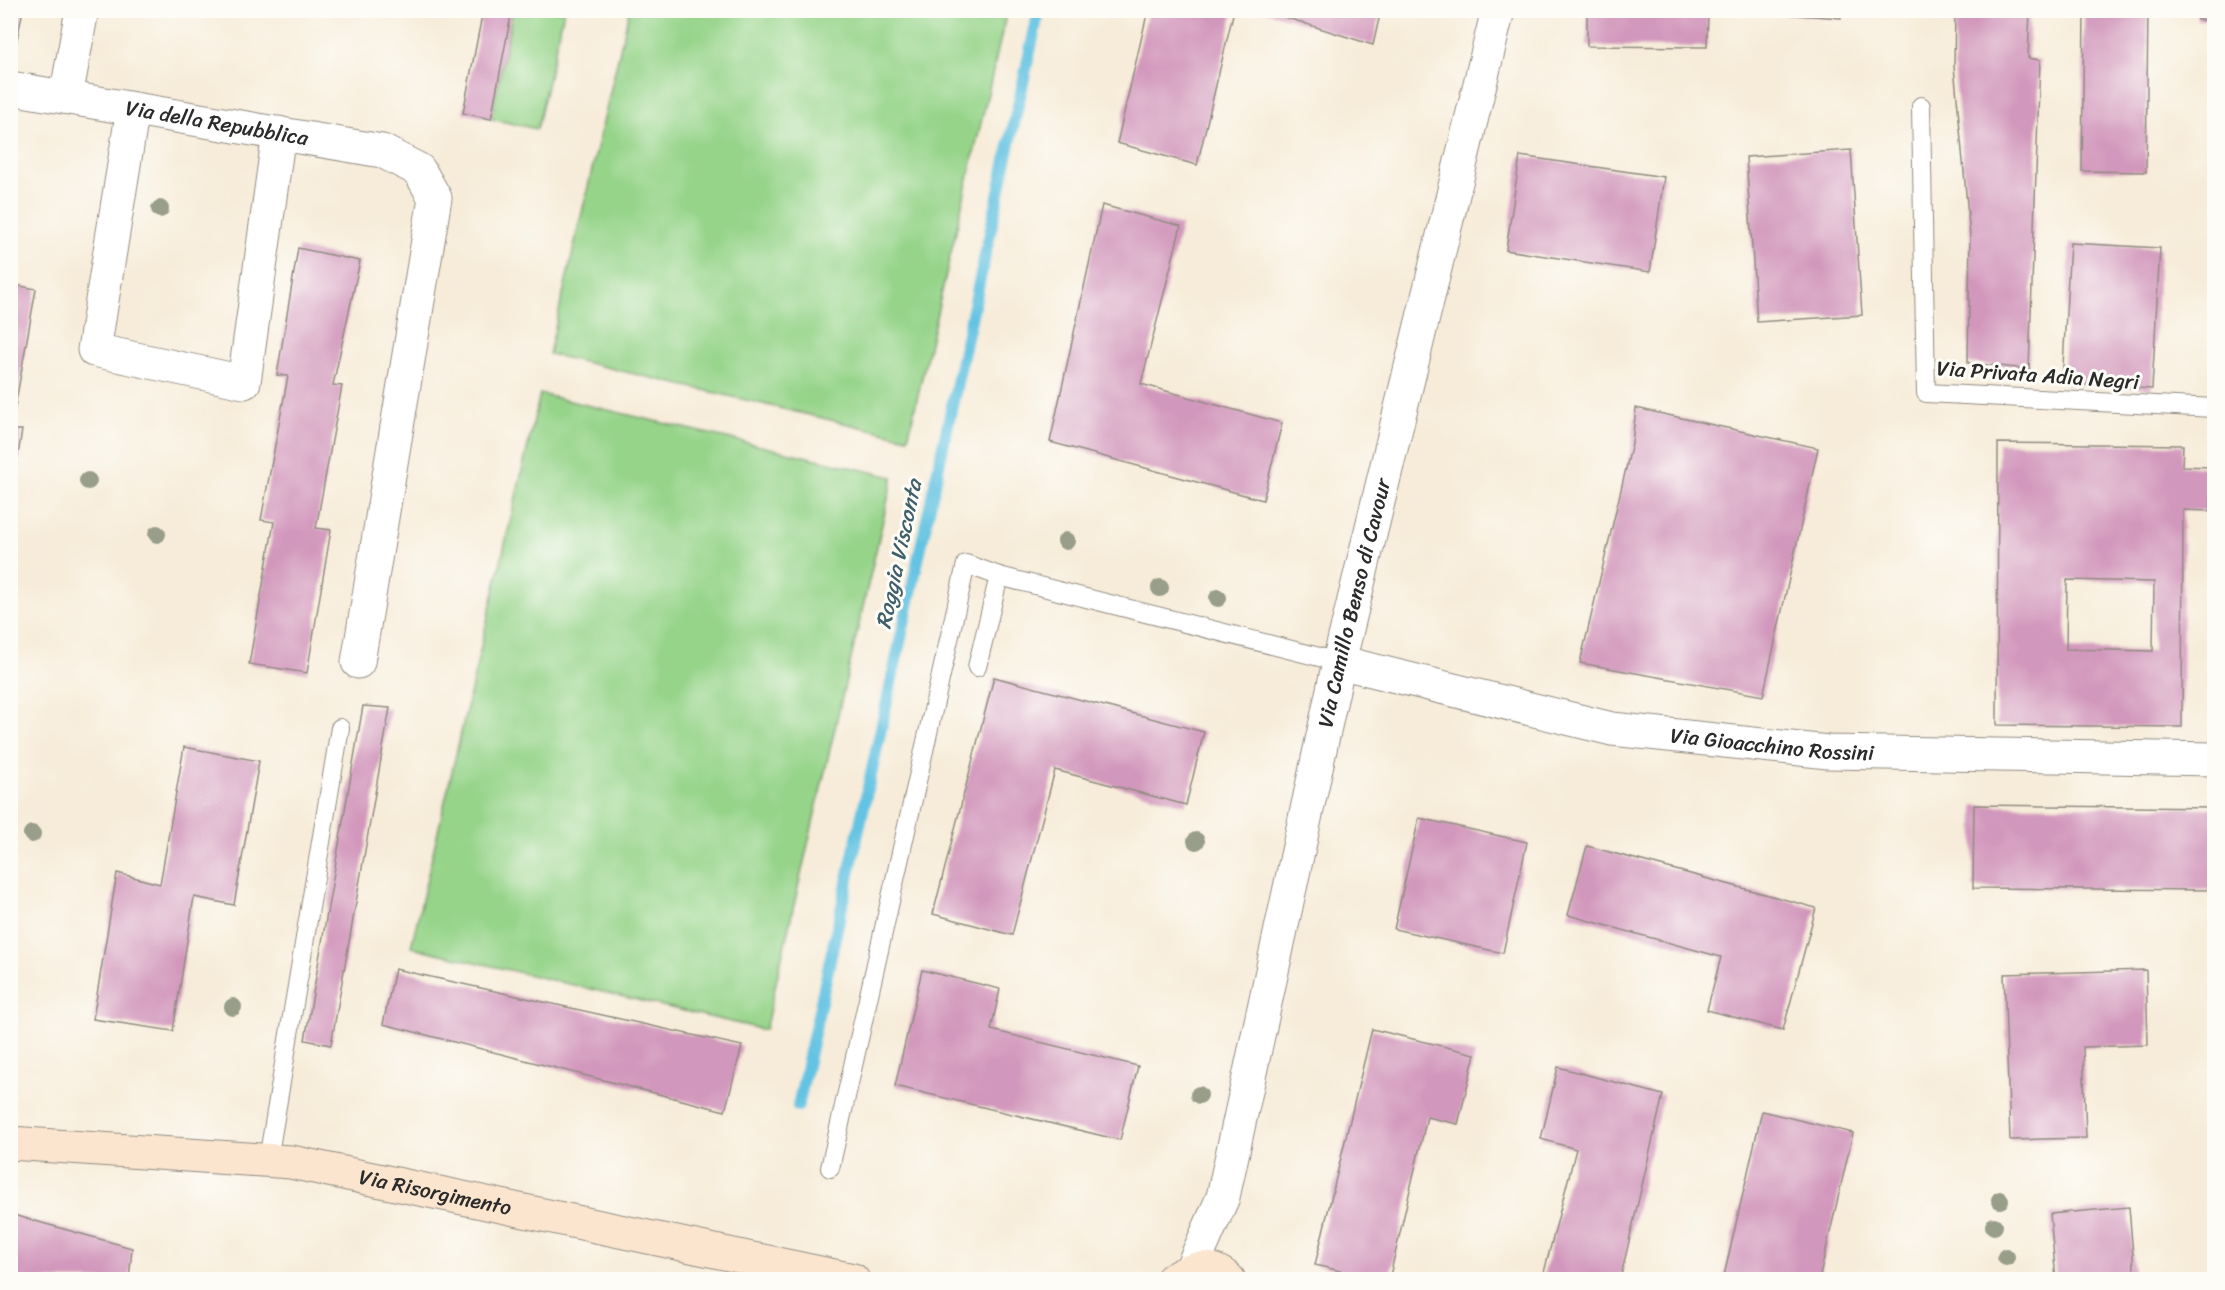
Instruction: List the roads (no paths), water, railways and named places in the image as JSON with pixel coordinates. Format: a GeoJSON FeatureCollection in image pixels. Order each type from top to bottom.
{"type":"FeatureCollection","features":[{"type":"Feature","properties":{"kind":"street"},"geometry":{"type":"LineString","coordinates":[[66,97],[82,10]]}},
{"type":"Feature","properties":{"kind":"street","name":"Via Camillo Benso di Cavour"},"geometry":{"type":"LineString","coordinates":[[1227,1277],[1223,1197],[1339,662],[1498,10]]}},
{"type":"Feature","properties":{"kind":"street","name":"Via della Repubblica"},"geometry":{"type":"LineString","coordinates":[[10,88],[382,151],[419,170],[435,198],[358,662]]}},
{"type":"Feature","properties":{"kind":"street"},"geometry":{"type":"LineString","coordinates":[[133,109],[94,350],[244,382],[279,134]]}},
{"type":"Feature","properties":{"kind":"street","name":"Via Gioacchino Rossini"},"geometry":{"type":"LineString","coordinates":[[1339,662],[1612,729],[1828,752],[2214,759]]}},
{"type":"Feature","properties":{"kind":"street","name":"Via Risorgimento"},"geometry":{"type":"LineString","coordinates":[[10,1143],[291,1162],[853,1280]]}},
{"type":"Feature","properties":{"kind":"street","name":"Via Camillo Benso di Cavour"},"geometry":{"type":"LineString","coordinates":[[1177,1277],[1223,1197]]}},
{"type":"Feature","properties":{"kind":"street"},"geometry":{"type":"LineString","coordinates":[[1177,1277],[1211,1269],[1227,1277]]}},
{"type":"Feature","properties":{"kind":"lane","name":"Via Privata Adia Negri"},"geometry":{"type":"LineString","coordinates":[[1921,106],[1926,393],[2214,408]]}},
{"type":"Feature","properties":{"kind":"lane"},"geometry":{"type":"LineString","coordinates":[[830,1168],[966,564],[999,576],[1339,662]]}},
{"type":"Feature","properties":{"kind":"lane"},"geometry":{"type":"LineString","coordinates":[[977,668],[999,576]]}},
{"type":"Feature","properties":{"kind":"lane"},"geometry":{"type":"LineString","coordinates":[[268,1160],[340,728]]}},
{"type":"Feature","properties":{"kind":"waterway","name":"Roggia Visconta"},"geometry":{"type":"LineString","coordinates":[[798,1106],[1039,10]]}}]}
